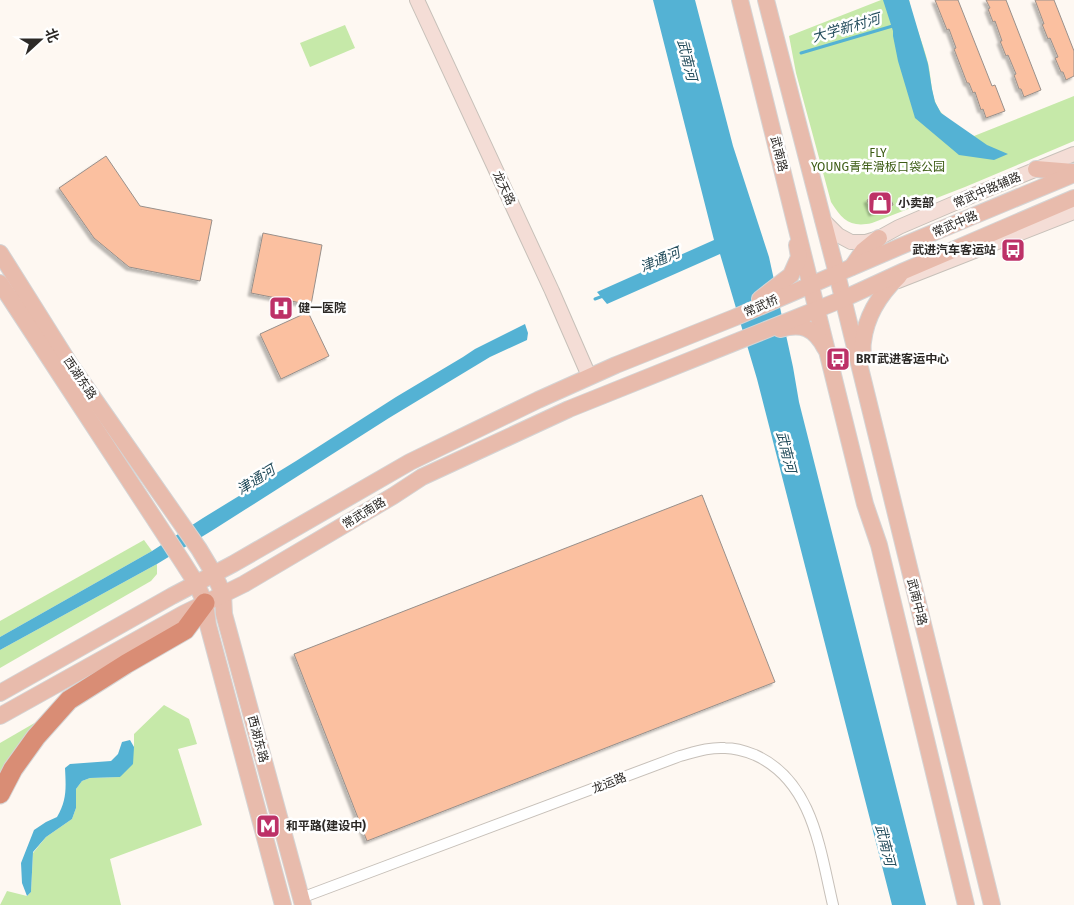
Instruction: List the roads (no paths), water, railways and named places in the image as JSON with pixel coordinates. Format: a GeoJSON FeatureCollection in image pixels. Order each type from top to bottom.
{"type":"FeatureCollection","features":[{"type":"Feature","properties":{"kind":"highway"},"geometry":{"type":"LineString","coordinates":[[0,794],[13,770],[36,737],[69,700],[184,630],[205,603]]}},
{"type":"Feature","properties":{"kind":"main road","name":"武南路"},"geometry":{"type":"LineString","coordinates":[[740,0],[818,308]]}},
{"type":"Feature","properties":{"kind":"main road","name":"武南路"},"geometry":{"type":"LineString","coordinates":[[766,0],[822,219],[844,271],[843,299]]}},
{"type":"Feature","properties":{"kind":"main road"},"geometry":{"type":"LineString","coordinates":[[1036,169],[1074,173]]}},
{"type":"Feature","properties":{"kind":"main road","name":"常武中路"},"geometry":{"type":"LineString","coordinates":[[812,285],[1074,173]]}},
{"type":"Feature","properties":{"kind":"main road","name":"常武中路"},"geometry":{"type":"LineString","coordinates":[[818,308],[843,299],[1074,198]]}},
{"type":"Feature","properties":{"kind":"main road"},"geometry":{"type":"LineString","coordinates":[[783,290],[799,257],[794,214]]}},
{"type":"Feature","properties":{"kind":"main road"},"geometry":{"type":"LineString","coordinates":[[844,271],[863,251],[879,238]]}},
{"type":"Feature","properties":{"kind":"main road","name":"西湖东路"},"geometry":{"type":"LineString","coordinates":[[0,253],[71,366],[200,549],[214,574],[223,594],[224,614],[302,902]]}},
{"type":"Feature","properties":{"kind":"main road"},"geometry":{"type":"LineString","coordinates":[[863,385],[862,342],[867,321],[890,284],[904,271]]}},
{"type":"Feature","properties":{"kind":"main road","name":"西湖东路"},"geometry":{"type":"LineString","coordinates":[[0,283],[196,583],[205,603],[208,625],[283,905]]}},
{"type":"Feature","properties":{"kind":"main road"},"geometry":{"type":"LineString","coordinates":[[783,290],[812,285]]}},
{"type":"Feature","properties":{"kind":"main road","name":"常武桥"},"geometry":{"type":"LineString","coordinates":[[736,317],[783,290]]}},
{"type":"Feature","properties":{"kind":"main road","name":"武南中路"},"geometry":{"type":"LineString","coordinates":[[843,299],[992,905]]}},
{"type":"Feature","properties":{"kind":"main road"},"geometry":{"type":"LineString","coordinates":[[790,322],[818,308]]}},
{"type":"Feature","properties":{"kind":"main road","name":"武南中路"},"geometry":{"type":"LineString","coordinates":[[818,308],[865,504],[879,545],[966,905]]}},
{"type":"Feature","properties":{"kind":"main road","name":"常武南路"},"geometry":{"type":"LineString","coordinates":[[196,583],[233,564],[410,462],[590,376],[736,317]]}},
{"type":"Feature","properties":{"kind":"main road"},"geometry":{"type":"LineString","coordinates":[[790,322],[808,328],[820,338],[829,355]]}},
{"type":"Feature","properties":{"kind":"main road","name":"常武桥"},"geometry":{"type":"LineString","coordinates":[[741,339],[790,322]]}},
{"type":"Feature","properties":{"kind":"main road","name":"常武南路"},"geometry":{"type":"LineString","coordinates":[[0,716],[205,603],[244,584],[422,477],[569,409],[741,339]]}},
{"type":"Feature","properties":{"kind":"main road"},"geometry":{"type":"LineString","coordinates":[[0,693],[196,583]]}},
{"type":"Feature","properties":{"kind":"street","name":"龙天路"},"geometry":{"type":"LineString","coordinates":[[417,0],[590,376]]}},
{"type":"Feature","properties":{"kind":"street","name":"常武中路辅路"},"geometry":{"type":"LineString","coordinates":[[822,219],[838,235],[850,242],[866,242],[1074,154]]}},
{"type":"Feature","properties":{"kind":"street"},"geometry":{"type":"LineString","coordinates":[[843,299],[890,284],[1074,212]]}},
{"type":"Feature","properties":{"kind":"street","name":"龙运路"},"geometry":{"type":"LineString","coordinates":[[302,902],[680,756],[704,749],[726,748],[746,752],[767,761],[791,782],[805,804],[816,832],[832,905]]}},
{"type":"Feature","properties":{"kind":"water","name":"武南河"},"geometry":{"type":"Polygon","coordinates":[[[653,0],[695,0],[733,146],[769,257],[799,402],[926,905],[892,905],[757,379],[720,254],[607,304],[597,292],[714,240],[653,0]]]}},
{"type":"Feature","properties":{"kind":"water"},"geometry":{"type":"Polygon","coordinates":[[[883,0],[909,0],[928,64],[935,102],[941,113],[987,145],[1008,154],[994,160],[959,155],[915,118],[898,61],[893,31],[883,0]]]}},
{"type":"Feature","properties":{"kind":"water"},"geometry":{"type":"Polygon","coordinates":[[[525,324],[528,333],[527,340],[490,357],[389,418],[157,564],[0,650],[0,637],[152,551],[475,349],[525,324]]]}},
{"type":"Feature","properties":{"kind":"water"},"geometry":{"type":"Polygon","coordinates":[[[130,740],[134,747],[133,764],[120,777],[90,778],[82,781],[76,789],[76,808],[72,819],[46,837],[33,852],[31,892],[27,896],[22,883],[21,863],[34,830],[57,817],[63,805],[66,782],[65,768],[70,764],[111,761],[118,754],[122,742],[130,740]]]}},
{"type":"Feature","properties":{"kind":"waterway","name":"大学新村河"},"geometry":{"type":"LineString","coordinates":[[801,53],[896,25]]}},
{"type":"Feature","properties":{"kind":"waterway","name":"津通河"},"geometry":{"type":"LineString","coordinates":[[595,299],[603,296]]}},
{"type":"Feature","properties":{"kind":"place","name":"小卖部"},"geometry":{"type":"Point","coordinates":[880,203]}},
{"type":"Feature","properties":{"kind":"place","name":"武进汽车客运站"},"geometry":{"type":"Point","coordinates":[1013,250]}},
{"type":"Feature","properties":{"kind":"place","name":"健一医院"},"geometry":{"type":"Point","coordinates":[281,308]}},
{"type":"Feature","properties":{"kind":"place","name":"BRT武进客运中心"},"geometry":{"type":"Point","coordinates":[838,359]}},
{"type":"Feature","properties":{"kind":"place","name":"和平路(建设中)"},"geometry":{"type":"Point","coordinates":[268,826]}},
{"type":"Feature","properties":{"kind":"park label","name":"FLY YOUNG青年滑板口袋公园"},"geometry":{"type":"Point","coordinates":[878,160]}}]}
